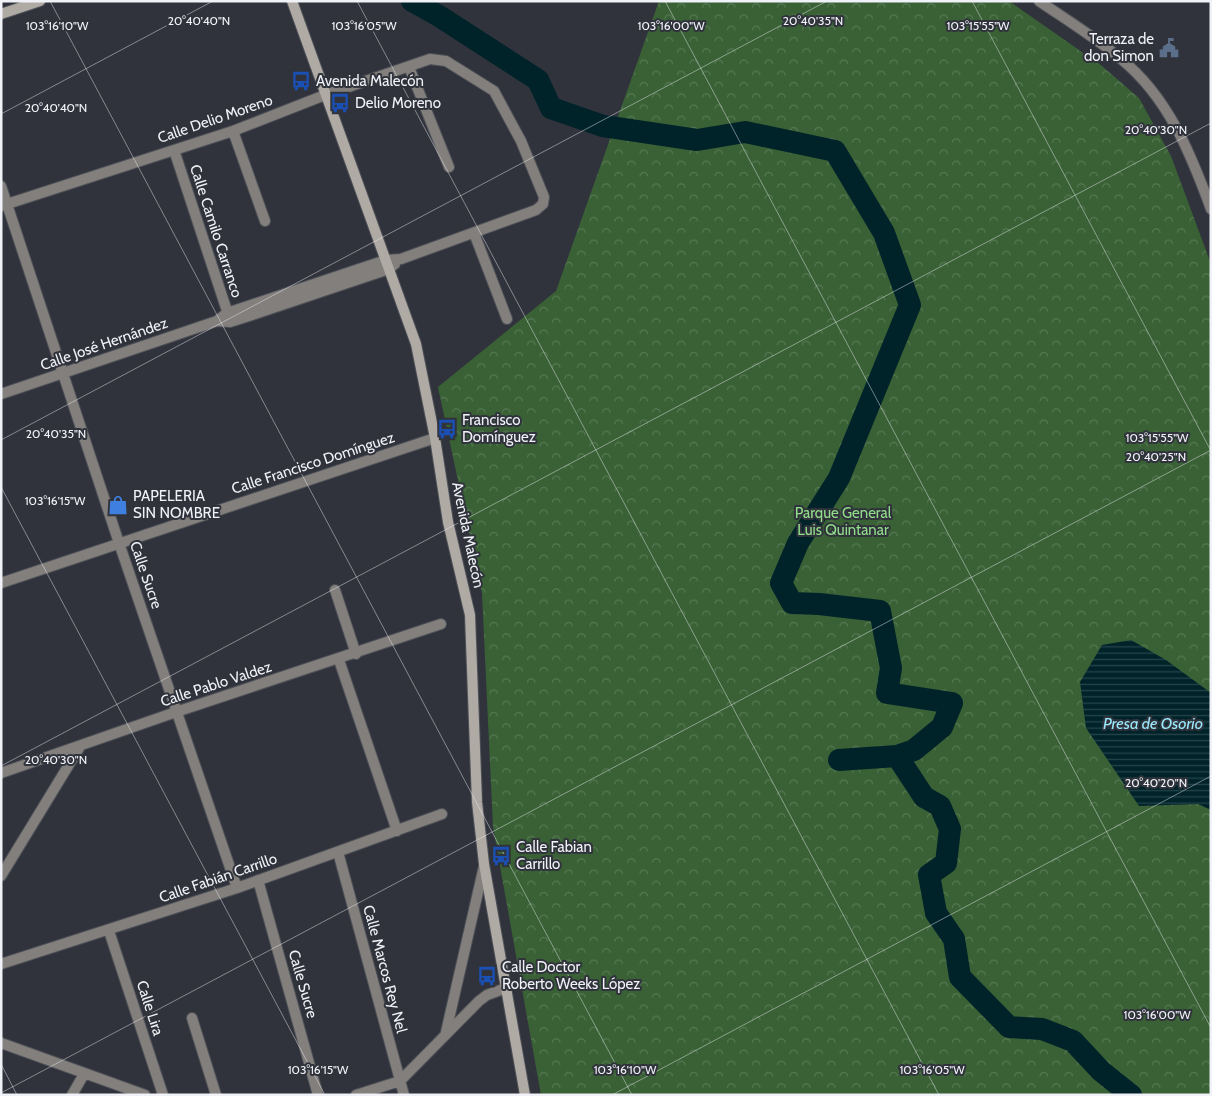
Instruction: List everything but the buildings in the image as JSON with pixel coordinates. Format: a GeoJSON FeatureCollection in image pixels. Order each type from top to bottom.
{"type":"FeatureCollection","features":[{"type":"Feature","properties":{"kind":"main road"},"geometry":{"type":"LineString","coordinates":[[1,14],[40,1]]}},
{"type":"Feature","properties":{"kind":"main road","name":"Avenida Malecón"},"geometry":{"type":"LineString","coordinates":[[292,1],[324,96],[416,344],[435,438],[448,522],[470,615],[478,802],[484,864],[525,1095]]}},
{"type":"Feature","properties":{"kind":"street"},"geometry":{"type":"LineString","coordinates":[[1040,1],[1122,60],[1142,80],[1163,106],[1185,142],[1211,209]]}},
{"type":"Feature","properties":{"kind":"street","name":"Calle Delio Moreno"},"geometry":{"type":"LineString","coordinates":[[4,204],[234,131],[324,96],[438,59],[446,61],[494,91],[521,141]]}},
{"type":"Feature","properties":{"kind":"street"},"geometry":{"type":"LineString","coordinates":[[409,67],[449,167]]}},
{"type":"Feature","properties":{"kind":"street"},"geometry":{"type":"LineString","coordinates":[[234,131],[265,221]]}},
{"type":"Feature","properties":{"kind":"street","name":"Calle José Hernández"},"geometry":{"type":"LineString","coordinates":[[1,394],[388,265],[536,210],[543,204],[544,197],[521,141]]}},
{"type":"Feature","properties":{"kind":"street","name":"Calle Camilo Carranco"},"geometry":{"type":"LineString","coordinates":[[174,150],[229,317]]}},
{"type":"Feature","properties":{"kind":"street","name":"Calle Sucre"},"geometry":{"type":"LineString","coordinates":[[1,186],[4,204],[237,888]]}},
{"type":"Feature","properties":{"kind":"street"},"geometry":{"type":"LineString","coordinates":[[474,233],[507,319]]}},
{"type":"Feature","properties":{"kind":"street","name":"Calle Francisco Domínguez"},"geometry":{"type":"LineString","coordinates":[[1,583],[435,438]]}},
{"type":"Feature","properties":{"kind":"street"},"geometry":{"type":"LineString","coordinates":[[335,590],[356,654]]}},
{"type":"Feature","properties":{"kind":"street","name":"Calle Pablo Valdez"},"geometry":{"type":"LineString","coordinates":[[1,773],[176,712],[339,660],[440,624]]}},
{"type":"Feature","properties":{"kind":"street"},"geometry":{"type":"LineString","coordinates":[[339,660],[397,830]]}},
{"type":"Feature","properties":{"kind":"street"},"geometry":{"type":"LineString","coordinates":[[1,876],[81,745]]}},
{"type":"Feature","properties":{"kind":"street","name":"Calle Fabián Carrillo"},"geometry":{"type":"LineString","coordinates":[[1,964],[109,931],[237,888],[442,814]]}},
{"type":"Feature","properties":{"kind":"street","name":"Calle Marcos Rey Nel"},"geometry":{"type":"LineString","coordinates":[[338,852],[404,1095]]}},
{"type":"Feature","properties":{"kind":"street"},"geometry":{"type":"LineString","coordinates":[[446,1033],[484,864]]}},
{"type":"Feature","properties":{"kind":"street","name":"Calle Sucre"},"geometry":{"type":"LineString","coordinates":[[258,880],[318,1095]]}},
{"type":"Feature","properties":{"kind":"street","name":"Calle Lira"},"geometry":{"type":"LineString","coordinates":[[109,931],[163,1095]]}},
{"type":"Feature","properties":{"kind":"street"},"geometry":{"type":"LineString","coordinates":[[356,1095],[400,1081],[446,1033],[487,995],[506,988]]}},
{"type":"Feature","properties":{"kind":"street"},"geometry":{"type":"LineString","coordinates":[[192,1018],[216,1095]]}},
{"type":"Feature","properties":{"kind":"street"},"geometry":{"type":"LineString","coordinates":[[1,1043],[145,1095]]}},
{"type":"Feature","properties":{"kind":"street"},"geometry":{"type":"LineString","coordinates":[[72,1095],[84,1074]]}},
{"type":"Feature","properties":{"kind":"green space","name":"Parque General Luis Quintanar"},"geometry":{"type":"Polygon","coordinates":[[[659,1],[1009,1],[1102,66],[1139,98],[1171,156],[1211,264],[1211,1095],[541,1095],[493,827],[482,593],[438,387],[556,291],[659,1]]]}},
{"type":"Feature","properties":{"kind":"water","name":"Presa de Osorio"},"geometry":{"type":"Polygon","coordinates":[[[1131,640],[1166,660],[1211,693],[1211,810],[1198,804],[1139,806],[1086,728],[1080,682],[1102,645],[1131,640]]]}},
{"type":"Feature","properties":{"kind":"waterway"},"geometry":{"type":"LineString","coordinates":[[412,1],[439,16],[538,80],[551,108],[603,126],[697,140],[745,132],[835,151],[884,233],[910,305],[839,478],[798,543],[781,583],[792,603],[880,611],[891,668],[887,693],[952,703],[942,727],[914,750],[897,756]]}},
{"type":"Feature","properties":{"kind":"waterway"},"geometry":{"type":"LineString","coordinates":[[839,760],[897,756],[924,797],[940,806],[950,829],[946,863],[929,875],[936,913],[954,939],[960,977],[1009,1027],[1042,1029],[1073,1041],[1101,1071],[1131,1095]]}},
{"type":"Feature","properties":{"kind":"place","name":"Terraza de don Simon"},"geometry":{"type":"Point","coordinates":[1169,48]}},
{"type":"Feature","properties":{"kind":"place","name":"Avenida Malecón"},"geometry":{"type":"Point","coordinates":[301,81]}},
{"type":"Feature","properties":{"kind":"place","name":"Delio Moreno"},"geometry":{"type":"Point","coordinates":[340,103]}},
{"type":"Feature","properties":{"kind":"place","name":"Francisco Domínguez"},"geometry":{"type":"Point","coordinates":[447,429]}},
{"type":"Feature","properties":{"kind":"place","name":"PAPELERIA SIN NOMBRE"},"geometry":{"type":"Point","coordinates":[118,505]}},
{"type":"Feature","properties":{"kind":"place","name":"Calle Fabian Carrillo"},"geometry":{"type":"Point","coordinates":[501,856]}},
{"type":"Feature","properties":{"kind":"place","name":"Calle Doctor Roberto Weeks López"},"geometry":{"type":"Point","coordinates":[487,976]}}]}
